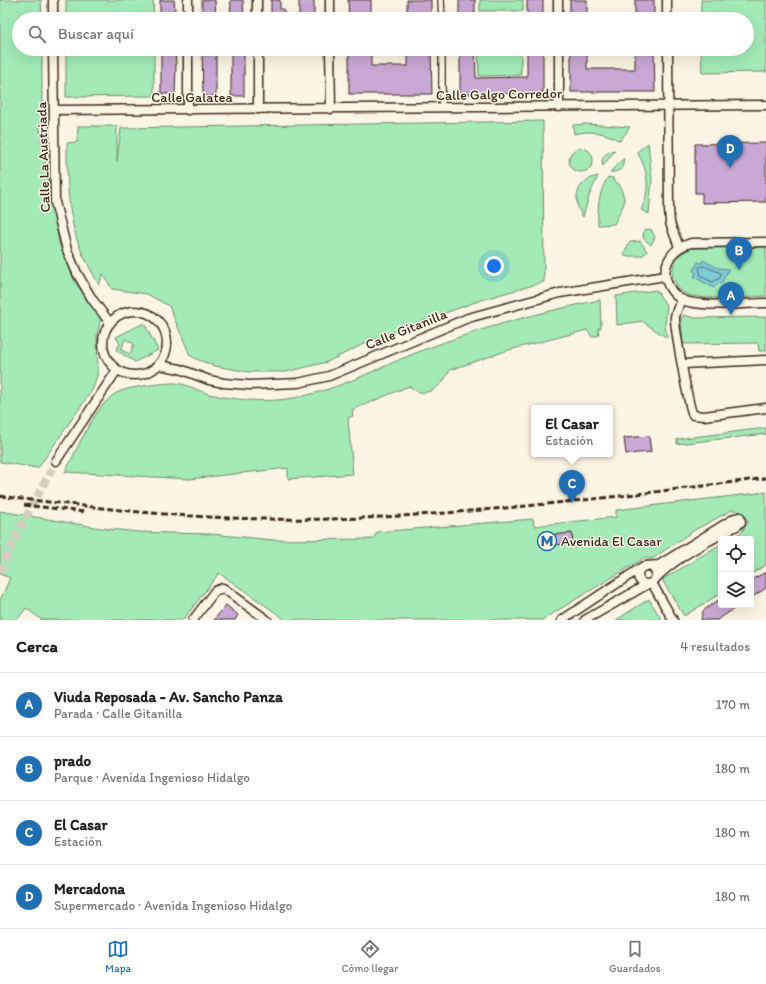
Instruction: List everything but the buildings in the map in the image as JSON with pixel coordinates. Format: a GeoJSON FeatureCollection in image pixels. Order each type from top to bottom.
{"type":"FeatureCollection","features":[{"type":"Feature","properties":{"kind":"street"},"geometry":{"type":"LineString","coordinates":[[53,0],[53,12]]}},
{"type":"Feature","properties":{"kind":"street"},"geometry":{"type":"LineString","coordinates":[[188,0],[188,12]]}},
{"type":"Feature","properties":{"kind":"street"},"geometry":{"type":"LineString","coordinates":[[257,0],[258,12]]}},
{"type":"Feature","properties":{"kind":"street"},"geometry":{"type":"LineString","coordinates":[[330,0],[330,12]]}},
{"type":"Feature","properties":{"kind":"street"},"geometry":{"type":"LineString","coordinates":[[441,0],[442,12]]}},
{"type":"Feature","properties":{"kind":"street"},"geometry":{"type":"LineString","coordinates":[[558,0],[558,12]]}},
{"type":"Feature","properties":{"kind":"street"},"geometry":{"type":"LineString","coordinates":[[667,0],[667,12]]}},
{"type":"Feature","properties":{"kind":"street","name":"Calle La Austriada"},"geometry":{"type":"LineString","coordinates":[[53,56],[55,202],[62,232],[77,273],[110,323]]}},
{"type":"Feature","properties":{"kind":"street"},"geometry":{"type":"LineString","coordinates":[[188,56],[188,110]]}},
{"type":"Feature","properties":{"kind":"street"},"geometry":{"type":"LineString","coordinates":[[258,56],[258,109]]}},
{"type":"Feature","properties":{"kind":"street"},"geometry":{"type":"LineString","coordinates":[[330,56],[331,109]]}},
{"type":"Feature","properties":{"kind":"street"},"geometry":{"type":"LineString","coordinates":[[442,56],[442,108]]}},
{"type":"Feature","properties":{"kind":"street"},"geometry":{"type":"LineString","coordinates":[[558,56],[559,107]]}},
{"type":"Feature","properties":{"kind":"street"},"geometry":{"type":"LineString","coordinates":[[668,56],[669,209],[670,223],[679,247]]}},
{"type":"Feature","properties":{"kind":"street","name":"Calle Galgo Corredor"},"geometry":{"type":"LineString","coordinates":[[331,109],[766,105]]}},
{"type":"Feature","properties":{"kind":"street","name":"Calle Galatea"},"geometry":{"type":"LineString","coordinates":[[54,110],[331,109]]}},
{"type":"Feature","properties":{"kind":"street"},"geometry":{"type":"LineString","coordinates":[[766,242],[691,243],[679,247],[672,254],[666,266],[665,276],[669,288],[683,300],[698,303],[766,303]]}},
{"type":"Feature","properties":{"kind":"street","name":"Calle Gitanilla"},"geometry":{"type":"LineString","coordinates":[[159,365],[180,369],[209,380],[224,382],[249,385],[298,383],[329,376],[468,318],[560,294],[665,276]]}},
{"type":"Feature","properties":{"kind":"street"},"geometry":{"type":"LineString","coordinates":[[683,300],[678,306],[675,326],[683,364],[689,407],[693,414],[696,416],[704,416],[766,408]]}},
{"type":"Feature","properties":{"kind":"street"},"geometry":{"type":"LineString","coordinates":[[134,311],[146,312],[157,319],[164,328],[168,346],[159,365],[149,373],[138,376],[125,374],[117,370],[108,360],[103,350],[104,333],[110,323],[123,313],[134,311]]}},
{"type":"Feature","properties":{"kind":"street"},"geometry":{"type":"LineString","coordinates":[[683,364],[766,360]]}},
{"type":"Feature","properties":{"kind":"street"},"geometry":{"type":"LineString","coordinates":[[56,461],[117,370]]}},
{"type":"Feature","properties":{"kind":"street"},"geometry":{"type":"LineString","coordinates":[[562,620],[644,566],[659,564],[735,518],[740,517],[741,522],[738,525],[703,544],[663,571],[652,582],[585,620]]}},
{"type":"Feature","properties":{"kind":"street"},"geometry":{"type":"LineString","coordinates":[[644,566],[649,566],[655,570],[656,575],[652,582],[645,584],[639,580],[638,573],[644,566]]}},
{"type":"Feature","properties":{"kind":"street"},"geometry":{"type":"LineString","coordinates":[[652,582],[673,620]]}},
{"type":"Feature","properties":{"kind":"street"},"geometry":{"type":"LineString","coordinates":[[193,620],[215,591],[223,588],[267,620]]}},
{"type":"Feature","properties":{"kind":"green space"},"geometry":{"type":"Polygon","coordinates":[[[0,0],[41,0],[42,12],[12,12],[12,56],[42,56],[42,122],[39,123],[59,243],[75,282],[101,318],[97,335],[98,372],[93,389],[38,468],[0,462],[0,0]]]}},
{"type":"Feature","properties":{"kind":"green space"},"geometry":{"type":"Polygon","coordinates":[[[66,0],[153,0],[154,12],[66,12],[66,0]]]}},
{"type":"Feature","properties":{"kind":"green space"},"geometry":{"type":"Polygon","coordinates":[[[480,0],[523,0],[523,11],[480,11],[480,0]]]}},
{"type":"Feature","properties":{"kind":"green space"},"geometry":{"type":"Polygon","coordinates":[[[701,0],[766,0],[766,72],[702,73],[701,56],[754,56],[754,12],[701,12],[701,0]]]}},
{"type":"Feature","properties":{"kind":"green space"},"geometry":{"type":"Polygon","coordinates":[[[66,56],[154,56],[154,96],[66,97],[66,56]]]}},
{"type":"Feature","properties":{"kind":"green space"},"geometry":{"type":"Polygon","coordinates":[[[478,56],[521,56],[521,75],[479,76],[478,56]]]}},
{"type":"Feature","properties":{"kind":"green space"},"geometry":{"type":"Polygon","coordinates":[[[543,121],[544,282],[481,300],[434,317],[370,341],[327,362],[286,372],[249,372],[215,366],[196,359],[190,355],[169,306],[147,294],[112,289],[103,274],[99,285],[83,255],[71,214],[67,172],[67,143],[77,142],[78,126],[117,126],[117,161],[121,128],[543,121]]]}},
{"type":"Feature","properties":{"kind":"green space"},"geometry":{"type":"Polygon","coordinates":[[[586,124],[630,127],[620,141],[597,133],[586,132],[574,134],[573,125],[586,124]]]}},
{"type":"Feature","properties":{"kind":"green space"},"geometry":{"type":"Polygon","coordinates":[[[648,143],[652,179],[649,214],[641,210],[646,195],[647,180],[644,165],[637,152],[648,143]]]}},
{"type":"Feature","properties":{"kind":"green space"},"geometry":{"type":"Polygon","coordinates":[[[581,148],[589,152],[593,160],[589,168],[581,172],[573,168],[569,160],[573,152],[581,148]]]}},
{"type":"Feature","properties":{"kind":"green space"},"geometry":{"type":"Polygon","coordinates":[[[615,150],[603,166],[602,160],[604,155],[615,150]]]}},
{"type":"Feature","properties":{"kind":"green space"},"geometry":{"type":"Polygon","coordinates":[[[624,158],[622,169],[615,172],[610,172],[624,158]]]}},
{"type":"Feature","properties":{"kind":"green space"},"geometry":{"type":"Polygon","coordinates":[[[598,176],[589,196],[583,217],[577,204],[578,192],[585,182],[598,176]]]}},
{"type":"Feature","properties":{"kind":"green space"},"geometry":{"type":"Polygon","coordinates":[[[608,177],[613,178],[614,182],[619,184],[624,197],[624,204],[614,224],[598,225],[599,200],[602,188],[608,177]]]}},
{"type":"Feature","properties":{"kind":"green space"},"geometry":{"type":"Polygon","coordinates":[[[651,229],[655,237],[651,245],[643,238],[644,230],[651,229]]]}},
{"type":"Feature","properties":{"kind":"green space"},"geometry":{"type":"Polygon","coordinates":[[[640,241],[647,251],[645,254],[626,257],[624,254],[630,242],[640,241]]]}},
{"type":"Feature","properties":{"kind":"green space"},"geometry":{"type":"Polygon","coordinates":[[[766,247],[766,296],[708,298],[692,296],[683,292],[677,286],[673,277],[674,264],[680,255],[689,249],[766,247]]]}},
{"type":"Feature","properties":{"kind":"green space"},"geometry":{"type":"Polygon","coordinates":[[[656,290],[667,306],[665,325],[667,338],[642,321],[617,325],[616,296],[656,290]]]}},
{"type":"Feature","properties":{"kind":"green space"},"geometry":{"type":"Polygon","coordinates":[[[600,300],[601,328],[598,328],[599,335],[592,337],[587,330],[509,350],[450,370],[443,382],[433,390],[421,392],[409,386],[352,410],[353,416],[348,418],[353,474],[288,479],[288,468],[189,479],[65,472],[88,426],[96,414],[112,396],[121,391],[147,386],[178,383],[209,394],[229,398],[262,401],[283,400],[327,390],[423,350],[489,328],[533,315],[600,300]]]}},
{"type":"Feature","properties":{"kind":"green space"},"geometry":{"type":"Polygon","coordinates":[[[683,315],[695,318],[766,317],[766,351],[759,351],[758,343],[683,344],[681,320],[683,315]]]}},
{"type":"Feature","properties":{"kind":"green space"},"geometry":{"type":"Polygon","coordinates":[[[144,323],[158,350],[135,362],[116,350],[120,344],[116,337],[144,323]],[[125,339],[121,350],[130,354],[134,344],[125,339]]]}},
{"type":"Feature","properties":{"kind":"green space"},"geometry":{"type":"Polygon","coordinates":[[[766,428],[766,434],[677,444],[677,439],[766,428]]]}},
{"type":"Feature","properties":{"kind":"green space"},"geometry":{"type":"Polygon","coordinates":[[[766,492],[766,565],[754,572],[754,536],[735,536],[742,532],[748,522],[742,513],[732,510],[693,531],[652,559],[644,558],[542,620],[286,620],[219,573],[183,620],[42,620],[26,608],[17,620],[0,620],[0,600],[10,578],[0,574],[0,511],[101,528],[138,532],[210,534],[274,540],[373,539],[377,532],[533,519],[534,526],[616,517],[616,510],[766,492]]]}},
{"type":"Feature","properties":{"kind":"green space"},"geometry":{"type":"Polygon","coordinates":[[[718,546],[718,595],[684,616],[662,580],[718,546]]]}},
{"type":"Feature","properties":{"kind":"green space"},"geometry":{"type":"Polygon","coordinates":[[[649,599],[662,620],[616,620],[649,599]]]}},
{"type":"Feature","properties":{"kind":"water"},"geometry":{"type":"Polygon","coordinates":[[[703,260],[718,268],[729,269],[721,284],[718,283],[714,288],[694,277],[696,273],[693,271],[698,262],[702,263],[703,260]]]}},
{"type":"Feature","properties":{"kind":"tunnel"},"geometry":{"type":"LineString","coordinates":[[0,572],[17,534],[56,461]]}},
{"type":"Feature","properties":{"kind":"railway"},"geometry":{"type":"LineString","coordinates":[[0,496],[148,513],[219,518],[326,519],[463,512],[615,497],[766,478]]}},
{"type":"Feature","properties":{"kind":"railway"},"geometry":{"type":"LineString","coordinates":[[24,505],[85,512]]}},
{"type":"Feature","properties":{"kind":"place","name":"Mercadona"},"geometry":{"type":"Point","coordinates":[730,168]}},
{"type":"Feature","properties":{"kind":"place","name":"prado"},"geometry":{"type":"Point","coordinates":[739,270]}},
{"type":"Feature","properties":{"kind":"place","name":"Viuda Reposada - Av. Sancho Panza"},"geometry":{"type":"Point","coordinates":[731,315]}},
{"type":"Feature","properties":{"kind":"place","name":"El Casar"},"geometry":{"type":"Point","coordinates":[572,503]}},
{"type":"Feature","properties":{"kind":"place","name":"Avenida El Casar"},"geometry":{"type":"Point","coordinates":[547,541]}}]}
